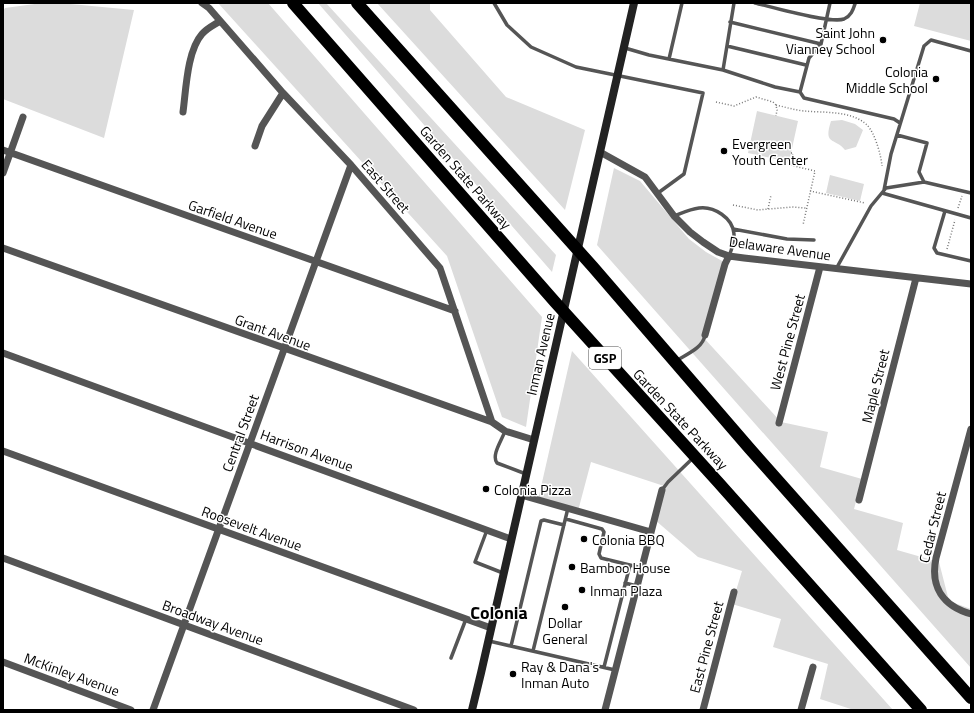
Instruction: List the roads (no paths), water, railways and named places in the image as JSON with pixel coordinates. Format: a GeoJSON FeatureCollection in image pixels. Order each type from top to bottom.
{"type":"FeatureCollection","features":[{"type":"Feature","properties":{"kind":"highway","name":"Garden State Parkway"},"geometry":{"type":"LineString","coordinates":[[294,3],[555,302],[695,456],[920,710]]}},
{"type":"Feature","properties":{"kind":"highway"},"geometry":{"type":"LineString","coordinates":[[357,3],[593,267],[692,383],[971,698]]}},
{"type":"Feature","properties":{"kind":"main road","name":"Inman Avenue"},"geometry":{"type":"LineString","coordinates":[[472,710],[634,3]]}},
{"type":"Feature","properties":{"kind":"street","name":"East Street"},"geometry":{"type":"LineString","coordinates":[[202,3],[209,8],[283,93],[351,165],[440,268],[492,422]]}},
{"type":"Feature","properties":{"kind":"street"},"geometry":{"type":"LineString","coordinates":[[183,112],[189,65],[196,46],[201,36],[207,29],[220,21]]}},
{"type":"Feature","properties":{"kind":"street"},"geometry":{"type":"LineString","coordinates":[[255,146],[262,126],[283,93]]}},
{"type":"Feature","properties":{"kind":"street"},"geometry":{"type":"LineString","coordinates":[[3,173],[7,152],[23,116]]}},
{"type":"Feature","properties":{"kind":"street","name":"Garfield Avenue"},"geometry":{"type":"LineString","coordinates":[[7,152],[455,311]]}},
{"type":"Feature","properties":{"kind":"street","name":"Delaware Avenue"},"geometry":{"type":"LineString","coordinates":[[600,152],[645,177],[674,216],[690,232],[718,252],[730,256],[971,284]]}},
{"type":"Feature","properties":{"kind":"street","name":"Central Street"},"geometry":{"type":"LineString","coordinates":[[153,710],[351,165]]}},
{"type":"Feature","properties":{"kind":"street","name":"Grant Avenue"},"geometry":{"type":"LineString","coordinates":[[3,248],[492,422],[505,431],[534,440]]}},
{"type":"Feature","properties":{"kind":"street"},"geometry":{"type":"LineString","coordinates":[[705,334],[725,264],[730,256]]}},
{"type":"Feature","properties":{"kind":"street","name":"West Pine Street"},"geometry":{"type":"LineString","coordinates":[[779,423],[820,267]]}},
{"type":"Feature","properties":{"kind":"street","name":"Maple Street"},"geometry":{"type":"LineString","coordinates":[[859,500],[916,278]]}},
{"type":"Feature","properties":{"kind":"street","name":"Harrison Avenue"},"geometry":{"type":"LineString","coordinates":[[3,353],[511,539]]}},
{"type":"Feature","properties":{"kind":"street","name":"Cedar Street"},"geometry":{"type":"LineString","coordinates":[[971,430],[936,558],[934,576],[936,584],[944,600],[958,610],[971,614]]}},
{"type":"Feature","properties":{"kind":"street","name":"Roosevelt Avenue"},"geometry":{"type":"LineString","coordinates":[[3,451],[491,628]]}},
{"type":"Feature","properties":{"kind":"street"},"geometry":{"type":"LineString","coordinates":[[605,710],[662,490]]}},
{"type":"Feature","properties":{"kind":"street"},"geometry":{"type":"LineString","coordinates":[[521,494],[651,532]]}},
{"type":"Feature","properties":{"kind":"street","name":"Broadway Avenue"},"geometry":{"type":"LineString","coordinates":[[3,558],[414,710]]}},
{"type":"Feature","properties":{"kind":"street","name":"East Pine Street"},"geometry":{"type":"LineString","coordinates":[[703,710],[734,592]]}},
{"type":"Feature","properties":{"kind":"street","name":"McKinley Avenue"},"geometry":{"type":"LineString","coordinates":[[3,662],[131,710]]}},
{"type":"Feature","properties":{"kind":"street"},"geometry":{"type":"LineString","coordinates":[[802,710],[813,667]]}},
{"type":"Feature","properties":{"kind":"lane"},"geometry":{"type":"LineString","coordinates":[[494,3],[507,25],[531,47],[576,67],[703,93],[684,174],[658,193]]}},
{"type":"Feature","properties":{"kind":"lane"},"geometry":{"type":"LineString","coordinates":[[669,59],[682,3]]}},
{"type":"Feature","properties":{"kind":"lane"},"geometry":{"type":"LineString","coordinates":[[723,70],[734,3]]}},
{"type":"Feature","properties":{"kind":"lane"},"geometry":{"type":"LineString","coordinates":[[755,3],[826,19],[844,19],[852,13],[854,3]]}},
{"type":"Feature","properties":{"kind":"lane"},"geometry":{"type":"LineString","coordinates":[[800,92],[809,58],[821,44],[830,3]]}},
{"type":"Feature","properties":{"kind":"lane"},"geometry":{"type":"LineString","coordinates":[[730,22],[821,44]]}},
{"type":"Feature","properties":{"kind":"lane"},"geometry":{"type":"LineString","coordinates":[[883,192],[891,154],[924,46],[931,40],[971,51]]}},
{"type":"Feature","properties":{"kind":"lane"},"geometry":{"type":"LineString","coordinates":[[727,46],[806,65]]}},
{"type":"Feature","properties":{"kind":"lane"},"geometry":{"type":"LineString","coordinates":[[624,48],[723,70],[775,87],[800,92],[804,98],[894,119],[900,123]]}},
{"type":"Feature","properties":{"kind":"lane"},"geometry":{"type":"LineString","coordinates":[[897,135],[927,143],[919,172],[924,182]]}},
{"type":"Feature","properties":{"kind":"lane"},"geometry":{"type":"LineString","coordinates":[[836,269],[871,206],[886,188],[924,182],[971,193]]}},
{"type":"Feature","properties":{"kind":"lane"},"geometry":{"type":"LineString","coordinates":[[883,192],[971,218]]}},
{"type":"Feature","properties":{"kind":"lane"},"geometry":{"type":"LineString","coordinates":[[674,216],[699,208],[710,209],[721,214],[728,221],[734,233],[733,248],[730,256]]}},
{"type":"Feature","properties":{"kind":"lane"},"geometry":{"type":"LineString","coordinates":[[945,211],[934,248],[937,253],[971,261]]}},
{"type":"Feature","properties":{"kind":"lane"},"geometry":{"type":"LineString","coordinates":[[733,229],[787,239],[814,240]]}},
{"type":"Feature","properties":{"kind":"lane"},"geometry":{"type":"LineString","coordinates":[[675,362],[698,348],[704,340],[705,334]]}},
{"type":"Feature","properties":{"kind":"lane"},"geometry":{"type":"LineString","coordinates":[[505,431],[497,451],[495,461],[526,474]]}},
{"type":"Feature","properties":{"kind":"lane"},"geometry":{"type":"LineString","coordinates":[[662,490],[668,482],[695,456]]}},
{"type":"Feature","properties":{"kind":"lane"},"geometry":{"type":"LineString","coordinates":[[533,651],[568,508]]}},
{"type":"Feature","properties":{"kind":"lane"},"geometry":{"type":"LineString","coordinates":[[566,519],[602,529],[604,532],[599,554],[601,558],[642,568]]}},
{"type":"Feature","properties":{"kind":"lane"},"geometry":{"type":"LineString","coordinates":[[511,646],[541,521],[544,520],[564,525]]}},
{"type":"Feature","properties":{"kind":"lane"},"geometry":{"type":"LineString","coordinates":[[486,530],[475,562],[504,573]]}},
{"type":"Feature","properties":{"kind":"lane"},"geometry":{"type":"LineString","coordinates":[[604,668],[630,565]]}},
{"type":"Feature","properties":{"kind":"lane"},"geometry":{"type":"LineString","coordinates":[[625,583],[637,586]]}},
{"type":"Feature","properties":{"kind":"lane"},"geometry":{"type":"LineString","coordinates":[[451,658],[466,619]]}},
{"type":"Feature","properties":{"kind":"lane"},"geometry":{"type":"LineString","coordinates":[[488,641],[615,670]]}},
{"type":"Feature","properties":{"kind":"place","name":"Saint John Vianney School"},"geometry":{"type":"Point","coordinates":[883,40]}},
{"type":"Feature","properties":{"kind":"place","name":"Colonia Middle School"},"geometry":{"type":"Point","coordinates":[936,79]}},
{"type":"Feature","properties":{"kind":"place","name":"Evergreen Youth Center"},"geometry":{"type":"Point","coordinates":[724,151]}},
{"type":"Feature","properties":{"kind":"place","name":"Colonia Pizza"},"geometry":{"type":"Point","coordinates":[486,489]}},
{"type":"Feature","properties":{"kind":"place","name":"Colonia BBQ"},"geometry":{"type":"Point","coordinates":[584,539]}},
{"type":"Feature","properties":{"kind":"place","name":"Bamboo House"},"geometry":{"type":"Point","coordinates":[572,567]}},
{"type":"Feature","properties":{"kind":"place","name":"Inman Plaza"},"geometry":{"type":"Point","coordinates":[582,590]}},
{"type":"Feature","properties":{"kind":"place","name":"Dollar General"},"geometry":{"type":"Point","coordinates":[565,607]}},
{"type":"Feature","properties":{"kind":"place","name":"Ray & Dana's Inman Auto"},"geometry":{"type":"Point","coordinates":[513,674]}},
{"type":"Feature","properties":{"kind":"district","name":"Colonia"},"geometry":{"type":"Point","coordinates":[499,612]}}]}
